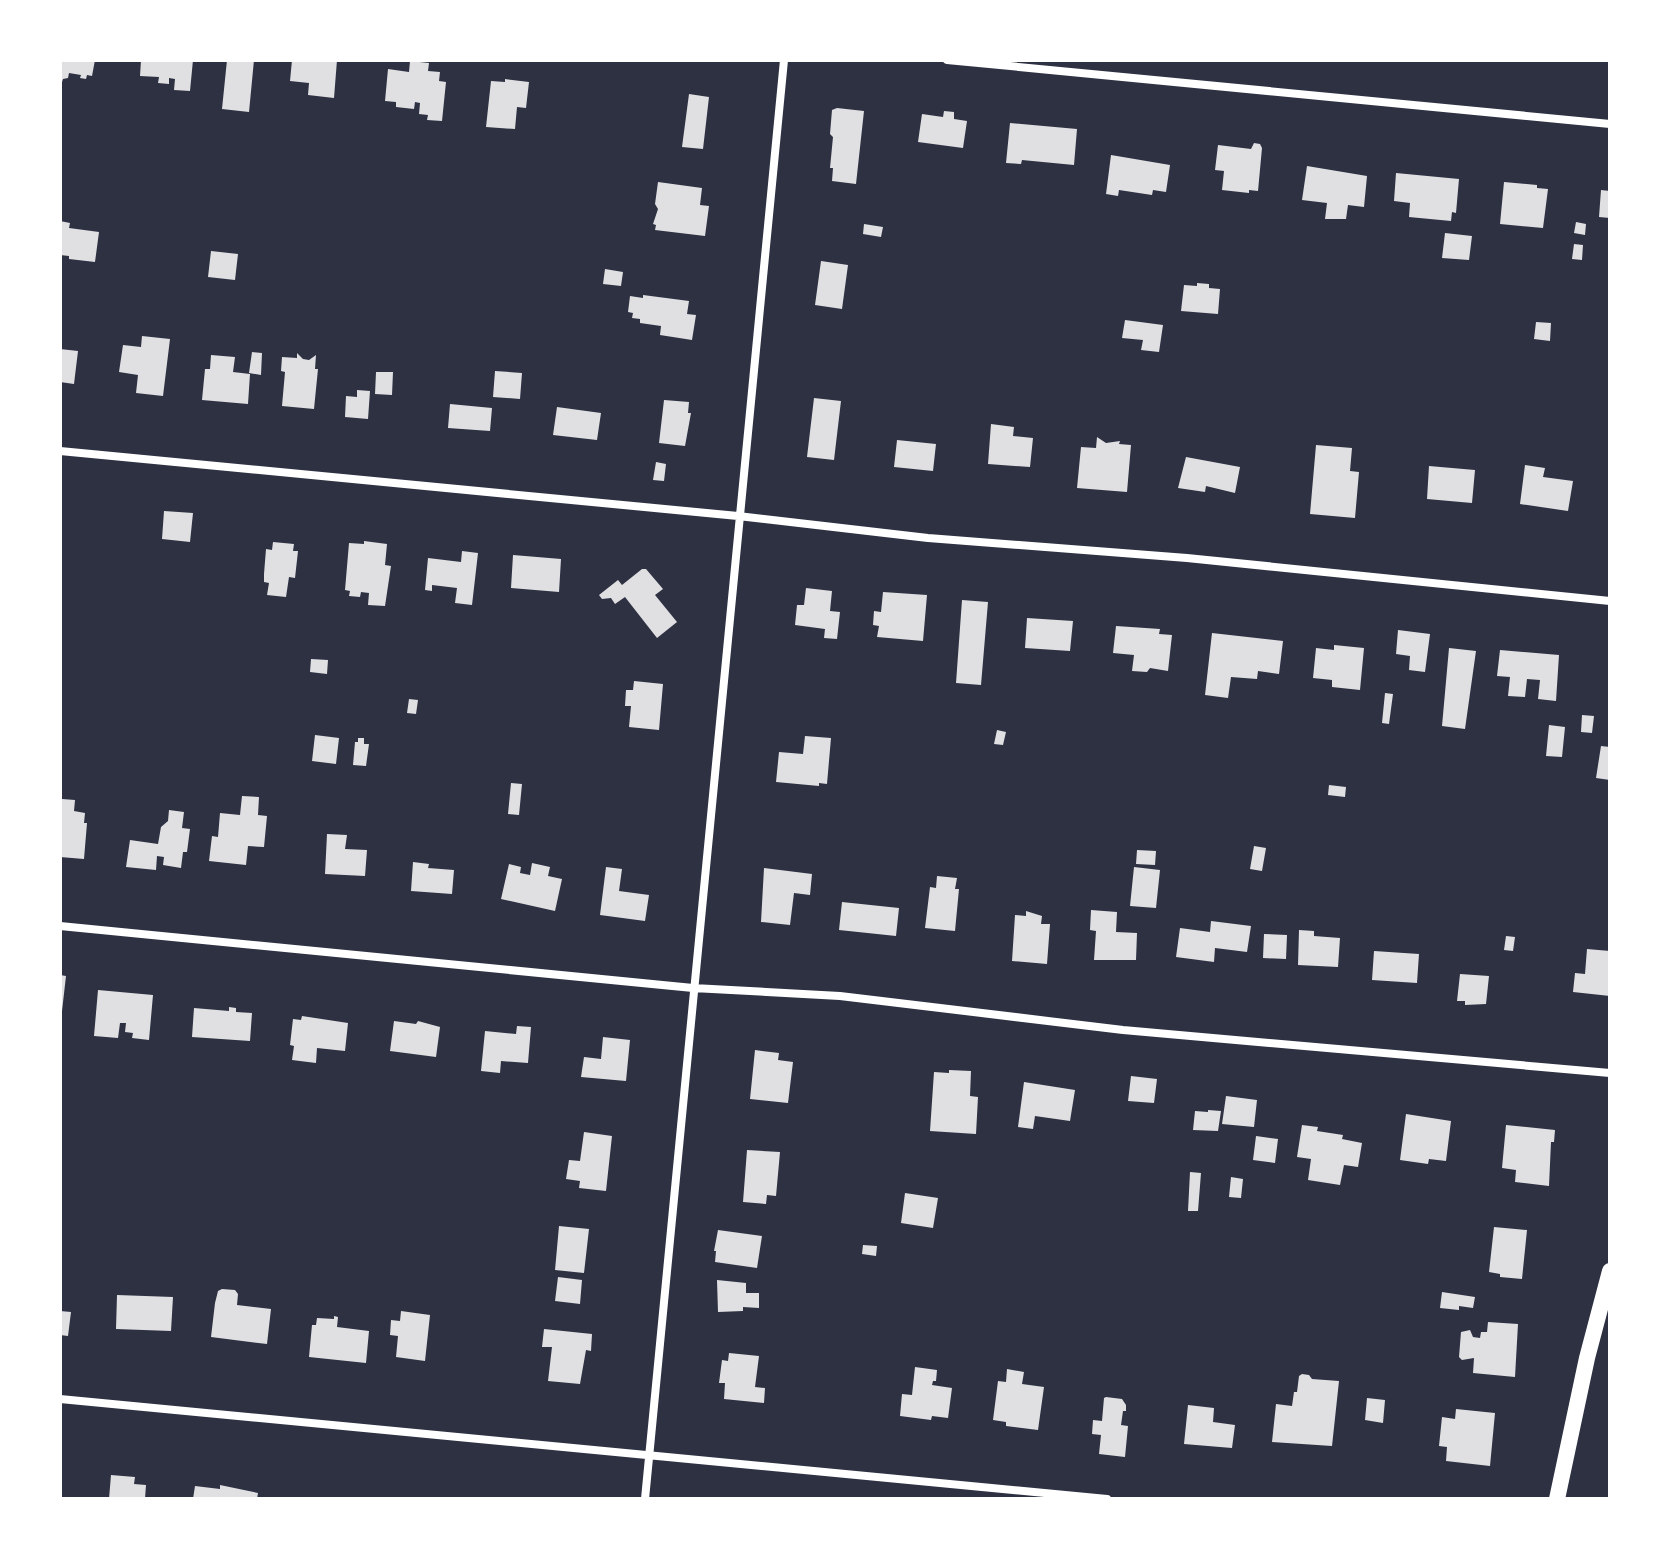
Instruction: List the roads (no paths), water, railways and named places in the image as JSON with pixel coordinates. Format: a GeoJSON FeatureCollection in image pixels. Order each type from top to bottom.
{"type":"FeatureCollection","features":[{"type":"Feature","properties":{"kind":"main road"},"geometry":{"type":"LineString","coordinates":[[1557,1499],[1590,1343],[1610,1271]]}},
{"type":"Feature","properties":{"kind":"street"},"geometry":{"type":"LineString","coordinates":[[645,1499],[784,60]]}},
{"type":"Feature","properties":{"kind":"street"},"geometry":{"type":"LineString","coordinates":[[947,60],[1610,124]]}},
{"type":"Feature","properties":{"kind":"street"},"geometry":{"type":"LineString","coordinates":[[60,451],[738,516],[928,538],[1187,558],[1610,601]]}},
{"type":"Feature","properties":{"kind":"street"},"geometry":{"type":"LineString","coordinates":[[60,926],[693,988],[840,996],[1123,1030],[1610,1073]]}},
{"type":"Feature","properties":{"kind":"street"},"geometry":{"type":"LineString","coordinates":[[60,1399],[1107,1499]]}}]}
